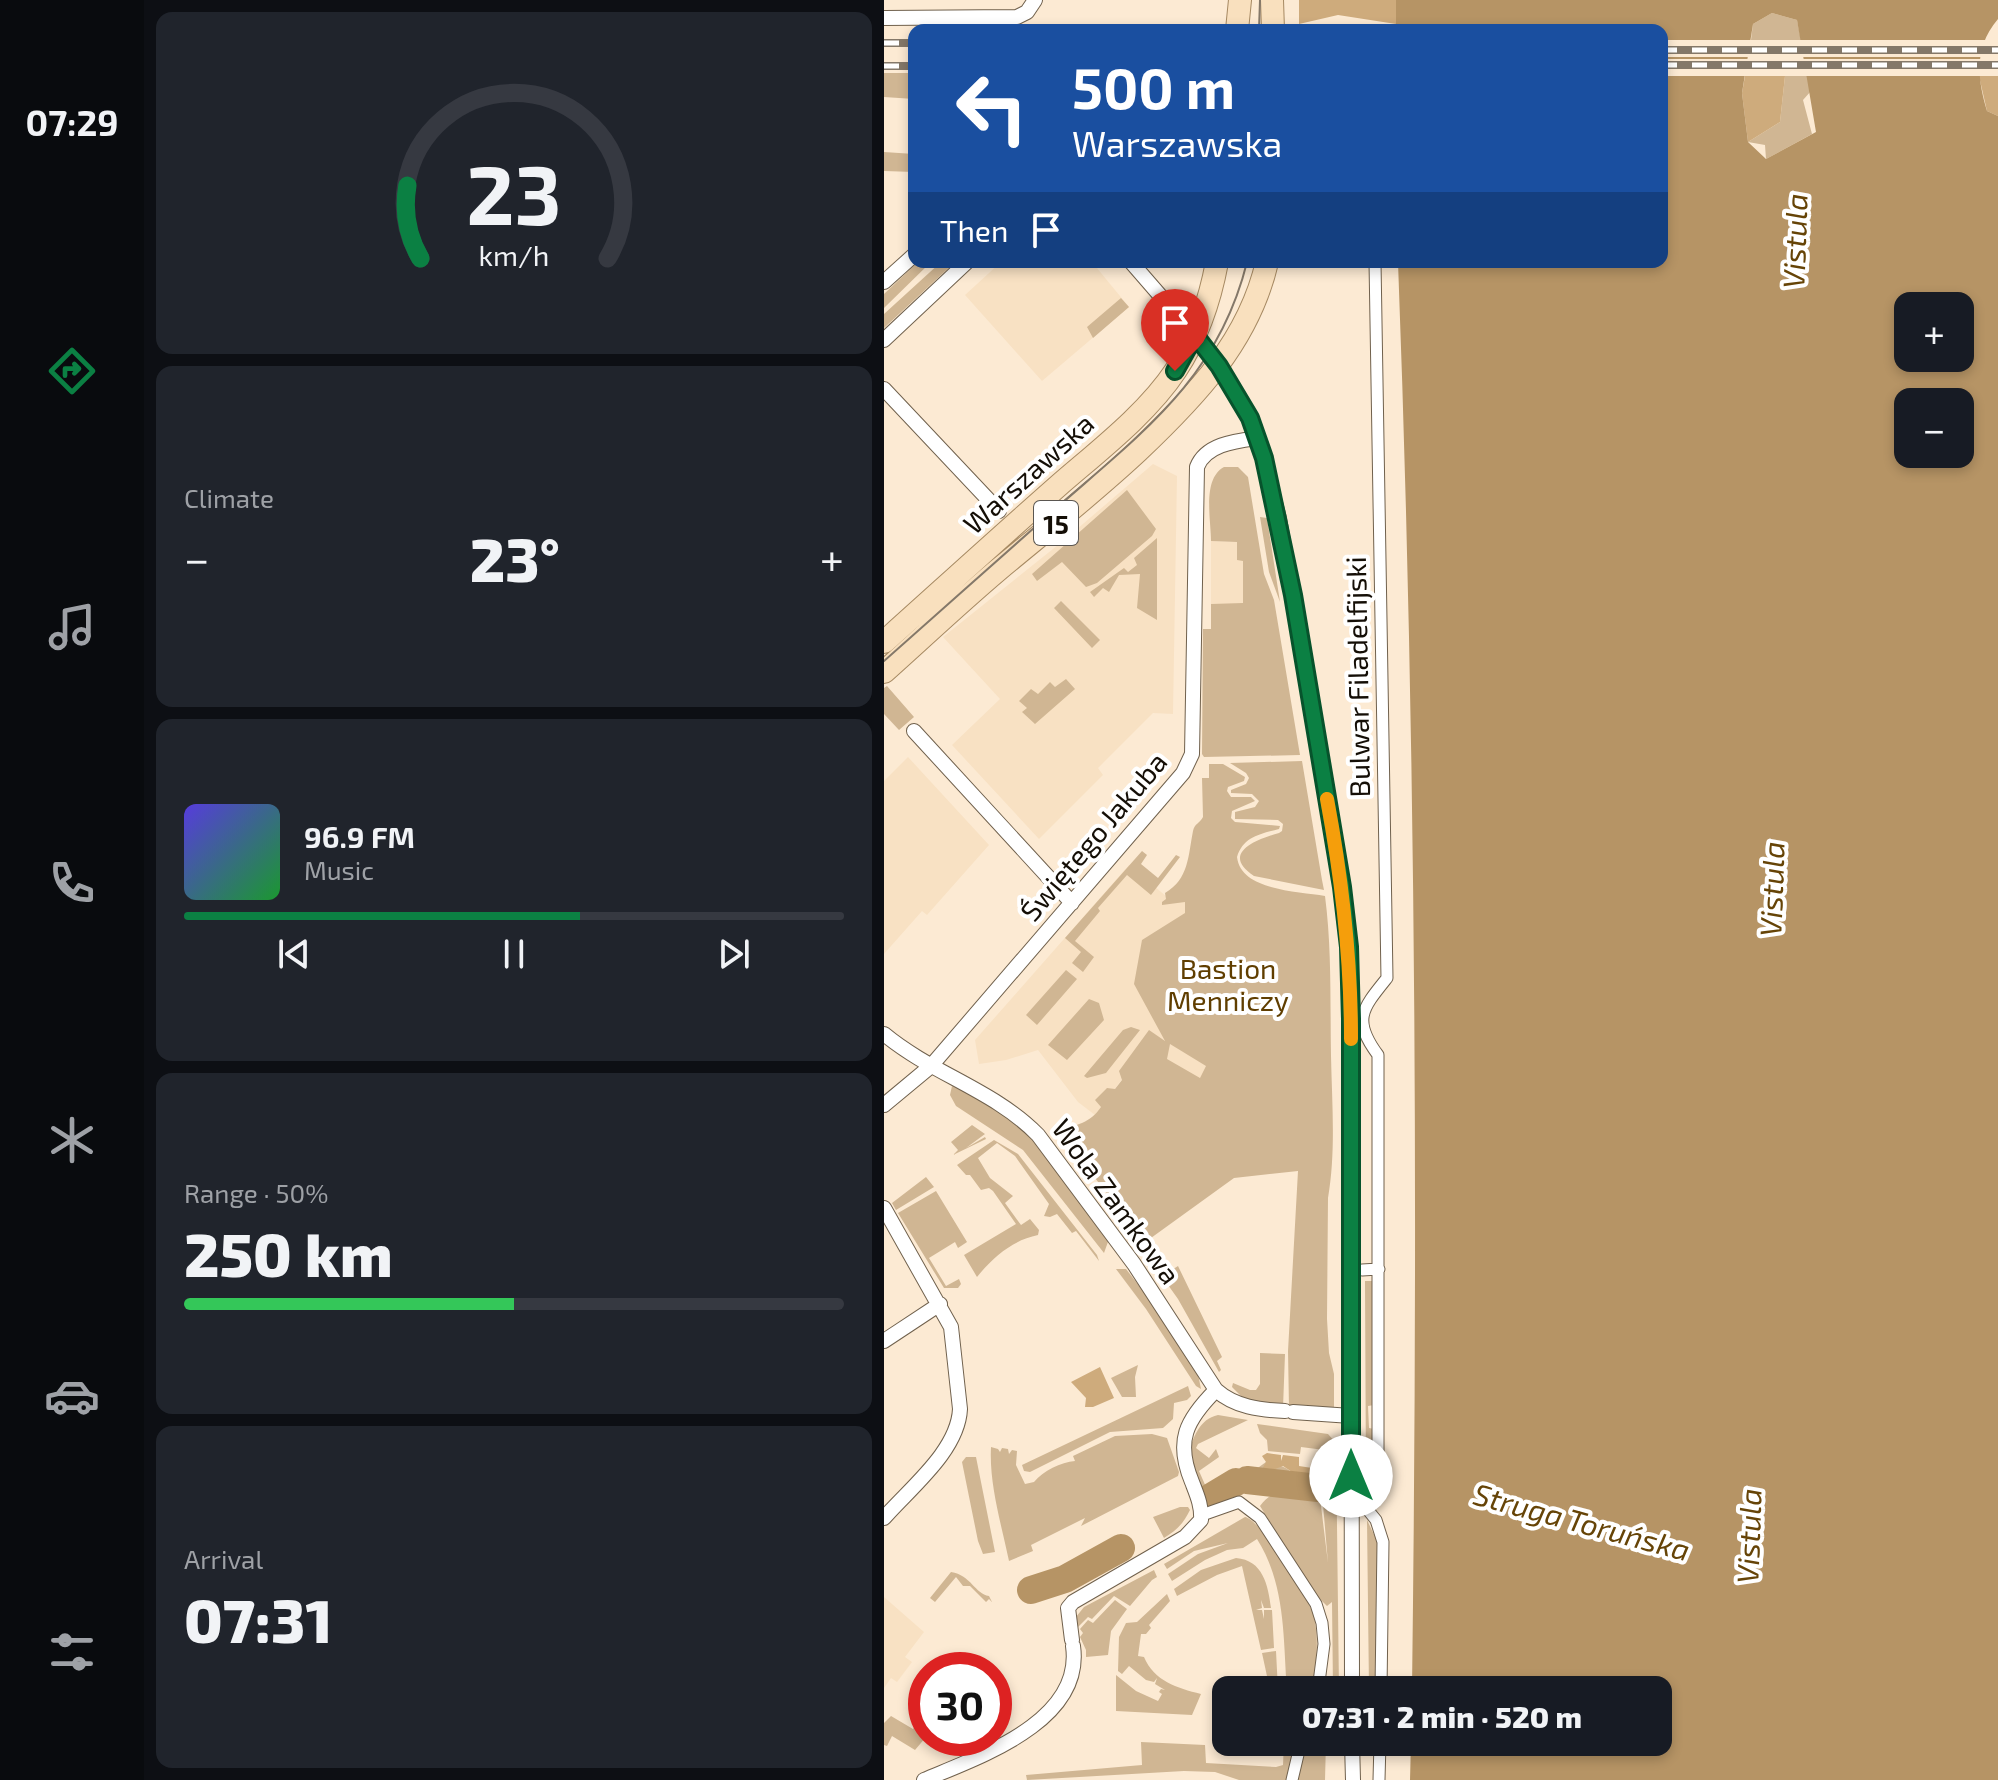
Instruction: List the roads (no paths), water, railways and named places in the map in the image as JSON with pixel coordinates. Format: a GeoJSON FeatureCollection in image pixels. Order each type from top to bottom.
{"type":"FeatureCollection","features":[{"type":"Feature","properties":{"kind":"main road"},"geometry":{"type":"LineString","coordinates":[[1238,24],[1240,0]]}},
{"type":"Feature","properties":{"kind":"main road"},"geometry":{"type":"LineString","coordinates":[[1272,0],[1273,24]]}},
{"type":"Feature","properties":{"kind":"main road","name":"15"},"geometry":{"type":"LineString","coordinates":[[1195,335],[1216,268]]}},
{"type":"Feature","properties":{"kind":"main road","name":"15"},"geometry":{"type":"LineString","coordinates":[[1219,366],[1250,312],[1265,268]]}},
{"type":"Feature","properties":{"kind":"main road","name":"Warszawska"},"geometry":{"type":"LineString","coordinates":[[884,642],[1145,407],[1175,371],[1195,335]]}},
{"type":"Feature","properties":{"kind":"main road","name":"Warszawska"},"geometry":{"type":"LineString","coordinates":[[884,672],[956,606],[1090,495],[1179,412],[1219,366]]}},
{"type":"Feature","properties":{"kind":"street"},"geometry":{"type":"LineString","coordinates":[[884,18],[1017,17],[1027,12],[1035,0]]}},
{"type":"Feature","properties":{"kind":"street"},"geometry":{"type":"LineString","coordinates":[[884,282],[908,260]]}},
{"type":"Feature","properties":{"kind":"street"},"geometry":{"type":"LineString","coordinates":[[884,340],[961,268]]}},
{"type":"Feature","properties":{"kind":"street","name":"Bulwar Filadelfijski"},"geometry":{"type":"LineString","coordinates":[[1136,268],[1219,366],[1250,418],[1258,438],[1279,518],[1342,887],[1349,947],[1351,1019],[1352,1676]]}},
{"type":"Feature","properties":{"kind":"street","name":"Bulwar Filadelfijski"},"geometry":{"type":"LineString","coordinates":[[1375,268],[1387,978],[1367,1002],[1361,1020],[1366,1039],[1378,1055],[1379,1269],[1378,1484],[1363,1504],[1376,1520],[1383,1542],[1381,1676]]}},
{"type":"Feature","properties":{"kind":"street"},"geometry":{"type":"LineString","coordinates":[[884,389],[999,511]]}},
{"type":"Feature","properties":{"kind":"street","name":"Świętego Jakuba"},"geometry":{"type":"LineString","coordinates":[[884,1105],[931,1066],[1171,789],[1190,760],[1193,738],[1197,467],[1203,455],[1216,448],[1258,438]]}},
{"type":"Feature","properties":{"kind":"street"},"geometry":{"type":"LineString","coordinates":[[914,731],[1072,903]]}},
{"type":"Feature","properties":{"kind":"street","name":"Wola Zamkowa"},"geometry":{"type":"LineString","coordinates":[[884,1034],[908,1054],[1004,1105],[1038,1135],[1134,1264],[1216,1390]]}},
{"type":"Feature","properties":{"kind":"street"},"geometry":{"type":"LineString","coordinates":[[884,1208],[951,1327],[958,1426],[944,1451],[884,1518]]}},
{"type":"Feature","properties":{"kind":"street"},"geometry":{"type":"LineString","coordinates":[[1362,1270],[1379,1269]]}},
{"type":"Feature","properties":{"kind":"street"},"geometry":{"type":"LineString","coordinates":[[884,1341],[940,1304]]}},
{"type":"Feature","properties":{"kind":"street"},"geometry":{"type":"LineString","coordinates":[[924,1780],[1007,1744],[1046,1715],[1060,1697],[1072,1671],[1068,1608],[1073,1602],[1185,1537],[1198,1526],[1202,1515],[1182,1448],[1192,1417],[1216,1390],[1226,1399],[1248,1407],[1351,1416]]}},
{"type":"Feature","properties":{"kind":"street"},"geometry":{"type":"LineString","coordinates":[[1202,1515],[1239,1502],[1260,1518],[1320,1614],[1324,1644],[1320,1676]]}},
{"type":"Feature","properties":{"kind":"street"},"geometry":{"type":"LineString","coordinates":[[1292,1780],[1298,1756]]}},
{"type":"Feature","properties":{"kind":"street"},"geometry":{"type":"LineString","coordinates":[[1352,1756],[1353,1780]]}},
{"type":"Feature","properties":{"kind":"street"},"geometry":{"type":"LineString","coordinates":[[1379,1780],[1380,1756]]}},
{"type":"Feature","properties":{"kind":"water","name":"Vistula"},"geometry":{"type":"Polygon","coordinates":[[[1396,0],[1998,0],[1998,19],[1981,52],[1980,75],[1987,111],[1998,116],[1998,1780],[1410,1780],[1411,1756],[1672,1756],[1672,1676],[1412,1676],[1414,976],[1409,619],[1398,268],[1668,268],[1668,24],[1396,24],[1396,0]],[[1772,13],[1753,24],[1742,93],[1748,142],[1766,159],[1816,132],[1797,20],[1772,13]]]}},
{"type":"Feature","properties":{"kind":"waterway","name":"Struga Toruńska"},"geometry":{"type":"LineString","coordinates":[[1247,1480],[1318,1488]]}},
{"type":"Feature","properties":{"kind":"waterway","name":"Struga Toruńska"},"geometry":{"type":"LineString","coordinates":[[1211,1497],[1236,1482]]}},
{"type":"Feature","properties":{"kind":"waterway","name":"Struga Toruńska"},"geometry":{"type":"LineString","coordinates":[[1031,1590],[1065,1579],[1121,1548]]}},
{"type":"Feature","properties":{"kind":"tram line"},"geometry":{"type":"LineString","coordinates":[[1259,24],[1260,0]]}},
{"type":"Feature","properties":{"kind":"tram line"},"geometry":{"type":"LineString","coordinates":[[884,661],[1116,457],[1171,402],[1196,373],[1217,340],[1245,268]]}},
{"type":"Feature","properties":{"kind":"railway"},"geometry":{"type":"LineString","coordinates":[[884,43],[908,43]]}},
{"type":"Feature","properties":{"kind":"railway"},"geometry":{"type":"LineString","coordinates":[[1668,50],[1998,50]]}},
{"type":"Feature","properties":{"kind":"railway"},"geometry":{"type":"LineString","coordinates":[[1668,65],[1998,65]]}},
{"type":"Feature","properties":{"kind":"railway"},"geometry":{"type":"LineString","coordinates":[[884,66],[908,66]]}},
{"type":"Feature","properties":{"kind":"park label","name":"Bastion Menniczy"},"geometry":{"type":"Point","coordinates":[1228,984]}}]}
